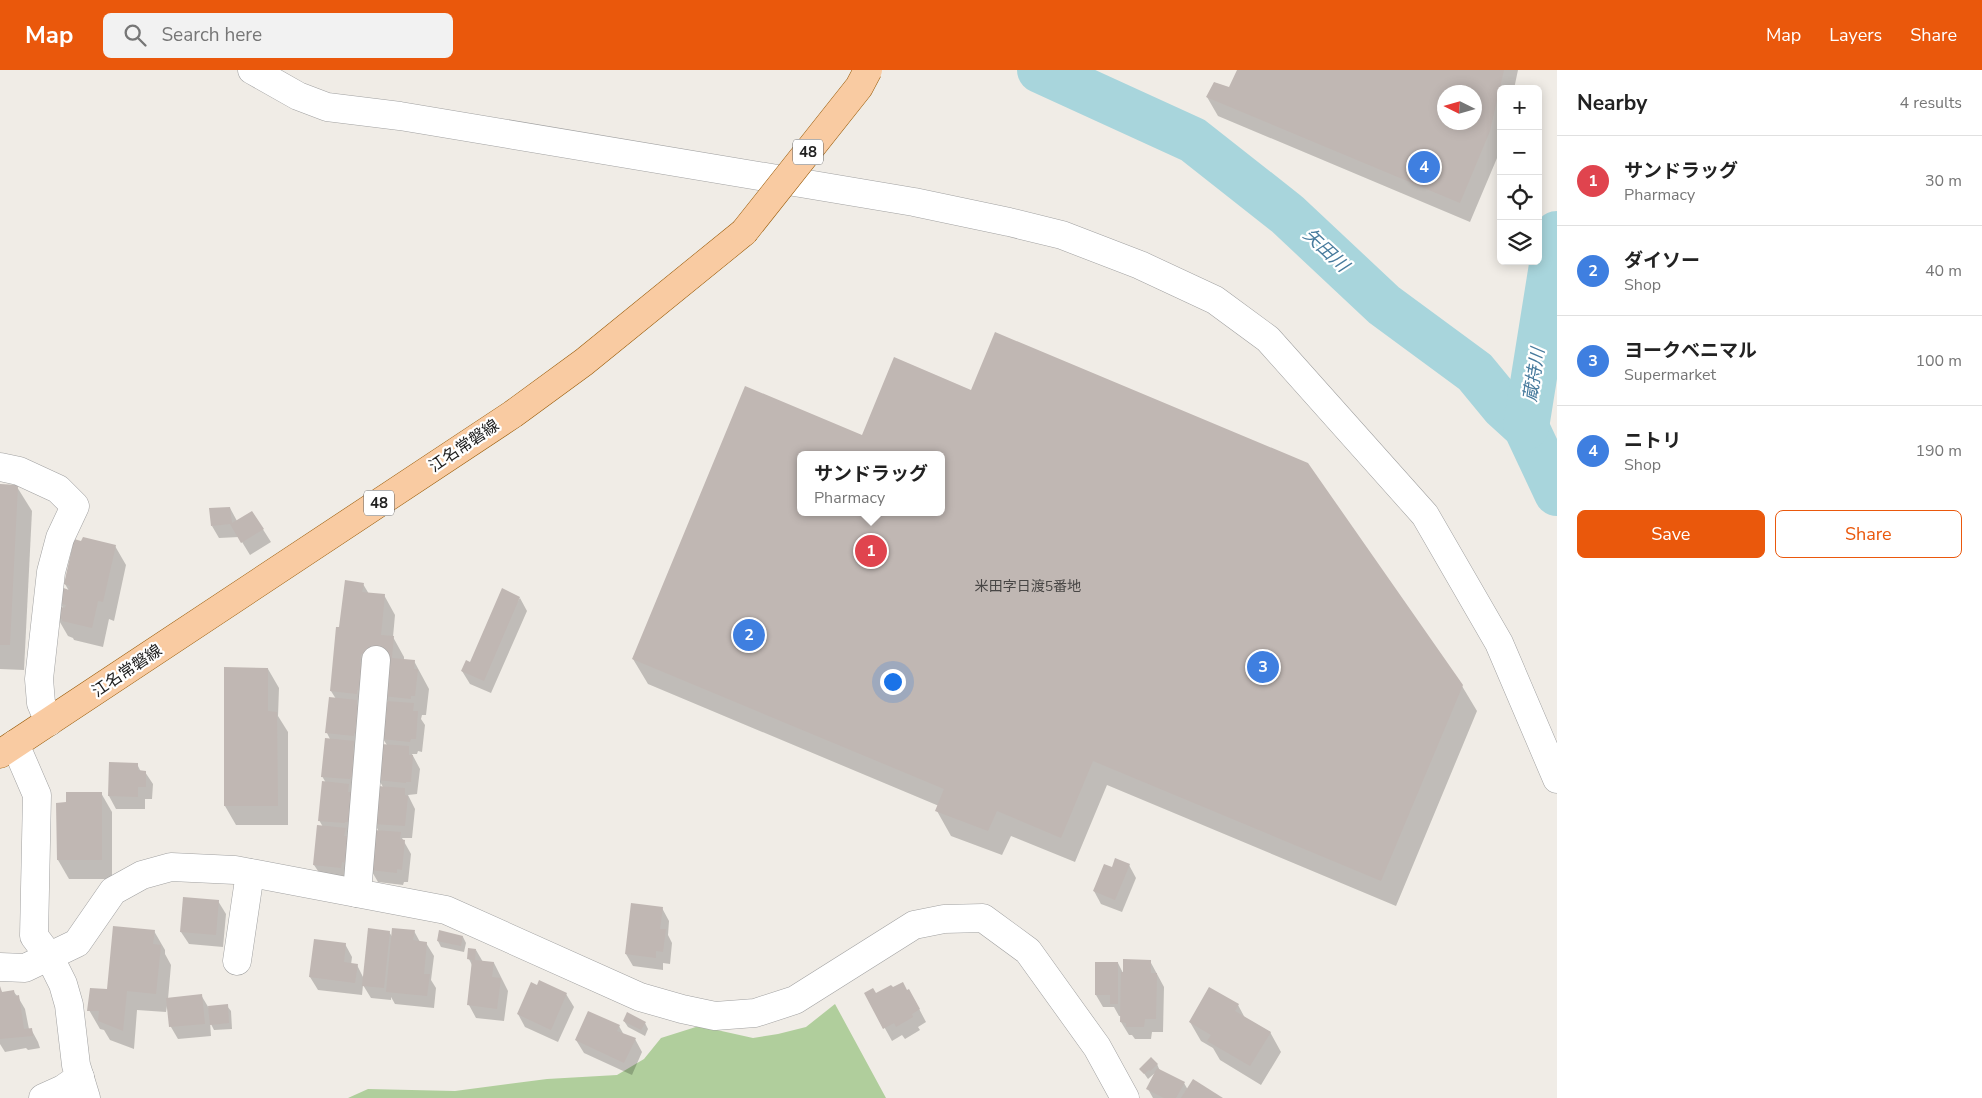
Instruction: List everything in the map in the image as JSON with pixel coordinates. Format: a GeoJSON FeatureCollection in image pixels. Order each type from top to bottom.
{"type":"FeatureCollection","features":[{"type":"Feature","properties":{"kind":"main road","name":"江名常磐線"},"geometry":{"type":"LineString","coordinates":[[7,749],[513,414],[584,362],[744,232],[859,87],[868,70]]}},
{"type":"Feature","properties":{"kind":"street"},"geometry":{"type":"LineString","coordinates":[[252,70],[298,96],[327,107],[400,116],[914,202],[1009,222],[1062,235],[1140,265],[1215,300],[1268,339],[1425,515],[1499,642],[1557,779]]}},
{"type":"Feature","properties":{"kind":"street"},"geometry":{"type":"LineString","coordinates":[[0,466],[20,471],[58,489],[75,506],[60,538],[51,572],[39,680],[40,703],[49,722]]}},
{"type":"Feature","properties":{"kind":"street"},"geometry":{"type":"LineString","coordinates":[[356,893],[376,660]]}},
{"type":"Feature","properties":{"kind":"street"},"geometry":{"type":"LineString","coordinates":[[7,749],[37,795],[34,936],[49,956],[63,984],[69,1005],[76,1065],[83,1088],[62,1089],[43,1098]]}},
{"type":"Feature","properties":{"kind":"street"},"geometry":{"type":"LineString","coordinates":[[0,967],[25,968],[77,943],[113,891],[142,875],[171,867],[235,870],[446,910],[640,997],[715,1016],[755,1013],[795,1000],[914,925],[944,919],[983,918],[1028,951],[1097,1047],[1125,1098]]}},
{"type":"Feature","properties":{"kind":"street"},"geometry":{"type":"LineString","coordinates":[[237,960],[250,873]]}},
{"type":"Feature","properties":{"kind":"green space"},"geometry":{"type":"Polygon","coordinates":[[[835,1004],[886,1098],[348,1098],[368,1089],[455,1091],[547,1079],[617,1075],[644,1059],[661,1038],[699,1026],[753,1038],[778,1034],[806,1027],[835,1004]]]}},
{"type":"Feature","properties":{"kind":"building"},"geometry":{"type":"Polygon","coordinates":[[[1237,70],[1504,70],[1501,85],[1497,85],[1497,100],[1490,131],[1460,203],[1206,97],[1214,82],[1229,87],[1237,70]]]}},
{"type":"Feature","properties":{"kind":"building"},"geometry":{"type":"Polygon","coordinates":[[[995,332],[1308,463],[1463,685],[1381,881],[1093,761],[1061,838],[997,811],[988,831],[935,811],[944,789],[632,659],[745,386],[862,435],[894,357],[971,390],[995,332]]]}},
{"type":"Feature","properties":{"kind":"building"},"geometry":{"type":"Polygon","coordinates":[[[0,484],[18,485],[10,645],[0,645],[0,484]]]}},
{"type":"Feature","properties":{"kind":"building"},"geometry":{"type":"Polygon","coordinates":[[[230,507],[232,523],[252,511],[264,529],[241,543],[230,524],[211,526],[209,508],[230,507]]]}},
{"type":"Feature","properties":{"kind":"building"},"geometry":{"type":"Polygon","coordinates":[[[83,537],[116,545],[103,602],[98,601],[92,628],[62,621],[62,619],[55,617],[58,606],[65,608],[66,605],[58,603],[61,587],[69,590],[70,586],[64,584],[74,539],[81,541],[83,537]]]}},
{"type":"Feature","properties":{"kind":"building"},"geometry":{"type":"Polygon","coordinates":[[[345,580],[364,583],[362,592],[385,594],[381,635],[394,636],[392,658],[415,660],[414,669],[418,669],[415,696],[411,696],[411,699],[383,696],[387,657],[361,654],[360,663],[364,663],[362,691],[357,690],[357,694],[330,691],[336,627],[339,627],[345,580]]]}},
{"type":"Feature","properties":{"kind":"building"},"geometry":{"type":"Polygon","coordinates":[[[502,588],[520,597],[484,681],[461,671],[466,660],[470,662],[502,588]]]}},
{"type":"Feature","properties":{"kind":"building"},"geometry":{"type":"Polygon","coordinates":[[[224,667],[268,668],[268,711],[277,712],[278,806],[224,806],[224,667]]]}},
{"type":"Feature","properties":{"kind":"building"},"geometry":{"type":"Polygon","coordinates":[[[329,697],[357,700],[357,705],[362,706],[359,734],[354,733],[354,736],[325,733],[329,697]]]}},
{"type":"Feature","properties":{"kind":"building"},"geometry":{"type":"Polygon","coordinates":[[[385,701],[414,703],[413,711],[418,711],[416,739],[411,739],[410,742],[381,739],[385,701]]]}},
{"type":"Feature","properties":{"kind":"building"},"geometry":{"type":"Polygon","coordinates":[[[325,738],[354,741],[353,750],[357,751],[354,777],[350,779],[321,777],[325,738]]]}},
{"type":"Feature","properties":{"kind":"building"},"geometry":{"type":"Polygon","coordinates":[[[381,744],[409,746],[409,755],[413,755],[411,782],[377,780],[381,744]]]}},
{"type":"Feature","properties":{"kind":"building"},"geometry":{"type":"Polygon","coordinates":[[[109,762],[138,763],[138,770],[146,771],[146,787],[138,787],[138,797],[108,796],[109,762]]]}},
{"type":"Feature","properties":{"kind":"building"},"geometry":{"type":"Polygon","coordinates":[[[322,781],[349,784],[348,792],[353,792],[351,822],[318,821],[322,781]]]}},
{"type":"Feature","properties":{"kind":"building"},"geometry":{"type":"Polygon","coordinates":[[[377,786],[405,788],[405,795],[408,796],[405,826],[374,824],[377,786]]]}},
{"type":"Feature","properties":{"kind":"building"},"geometry":{"type":"Polygon","coordinates":[[[66,792],[102,792],[102,860],[57,860],[56,803],[66,802],[66,792]]]}},
{"type":"Feature","properties":{"kind":"building"},"geometry":{"type":"Polygon","coordinates":[[[317,825],[346,828],[344,836],[349,836],[346,863],[342,862],[341,868],[313,865],[317,825]]]}},
{"type":"Feature","properties":{"kind":"building"},"geometry":{"type":"Polygon","coordinates":[[[374,830],[401,832],[400,839],[405,840],[402,870],[397,869],[397,873],[370,870],[374,830]]]}},
{"type":"Feature","properties":{"kind":"building"},"geometry":{"type":"Polygon","coordinates":[[[1115,858],[1130,864],[1115,900],[1093,891],[1104,864],[1112,867],[1115,858]]]}},
{"type":"Feature","properties":{"kind":"building"},"geometry":{"type":"Polygon","coordinates":[[[183,897],[219,900],[216,935],[180,932],[183,897]]]}},
{"type":"Feature","properties":{"kind":"building"},"geometry":{"type":"Polygon","coordinates":[[[631,903],[663,907],[660,929],[666,929],[663,952],[656,951],[656,958],[625,954],[631,903]]]}},
{"type":"Feature","properties":{"kind":"building"},"geometry":{"type":"Polygon","coordinates":[[[113,926],[155,930],[153,944],[161,945],[156,994],[127,991],[123,1031],[98,1021],[99,1011],[87,1011],[90,988],[107,989],[113,926]]]}},
{"type":"Feature","properties":{"kind":"building"},"geometry":{"type":"Polygon","coordinates":[[[368,928],[390,931],[384,988],[362,986],[368,928]]]}},
{"type":"Feature","properties":{"kind":"building"},"geometry":{"type":"Polygon","coordinates":[[[392,928],[415,930],[413,940],[427,942],[424,974],[430,974],[427,996],[386,992],[392,928]]]}},
{"type":"Feature","properties":{"kind":"building"},"geometry":{"type":"Polygon","coordinates":[[[439,930],[463,936],[461,946],[437,941],[439,930]]]}},
{"type":"Feature","properties":{"kind":"building"},"geometry":{"type":"Polygon","coordinates":[[[314,939],[346,943],[344,962],[358,964],[355,983],[309,977],[314,939]]]}},
{"type":"Feature","properties":{"kind":"building"},"geometry":{"type":"Polygon","coordinates":[[[468,948],[476,949],[475,960],[494,962],[492,977],[501,978],[497,1009],[467,1005],[472,960],[467,959],[468,948]]]}},
{"type":"Feature","properties":{"kind":"building"},"geometry":{"type":"Polygon","coordinates":[[[1123,959],[1151,960],[1151,973],[1157,973],[1156,1019],[1145,1019],[1144,1027],[1126,1027],[1126,1023],[1120,1022],[1123,959]]]}},
{"type":"Feature","properties":{"kind":"building"},"geometry":{"type":"Polygon","coordinates":[[[1095,962],[1118,962],[1118,1004],[1110,1004],[1110,995],[1095,995],[1095,962]]]}},
{"type":"Feature","properties":{"kind":"building"},"geometry":{"type":"Polygon","coordinates":[[[539,980],[567,993],[551,1030],[517,1014],[531,982],[537,985],[539,980]]]}},
{"type":"Feature","properties":{"kind":"building"},"geometry":{"type":"Polygon","coordinates":[[[903,982],[920,1009],[912,1014],[913,1017],[896,1027],[894,1023],[883,1029],[864,993],[873,988],[876,993],[891,985],[893,987],[903,982]]]}},
{"type":"Feature","properties":{"kind":"building"},"geometry":{"type":"Polygon","coordinates":[[[0,986],[2,992],[14,990],[15,996],[19,995],[24,1029],[32,1028],[33,1036],[0,1039],[0,986]]]}},
{"type":"Feature","properties":{"kind":"building"},"geometry":{"type":"Polygon","coordinates":[[[1209,987],[1239,1004],[1235,1011],[1271,1032],[1250,1066],[1207,1041],[1211,1035],[1189,1022],[1209,987]]]}},
{"type":"Feature","properties":{"kind":"building"},"geometry":{"type":"Polygon","coordinates":[[[202,994],[205,1024],[169,1027],[166,998],[202,994]]]}},
{"type":"Feature","properties":{"kind":"building"},"geometry":{"type":"Polygon","coordinates":[[[228,1004],[229,1023],[210,1025],[208,1006],[228,1004]]]}},
{"type":"Feature","properties":{"kind":"building"},"geometry":{"type":"Polygon","coordinates":[[[588,1011],[620,1025],[617,1031],[636,1038],[624,1063],[575,1040],[588,1011]]]}},
{"type":"Feature","properties":{"kind":"building"},"geometry":{"type":"Polygon","coordinates":[[[627,1012],[646,1022],[641,1030],[623,1021],[627,1012]]]}},
{"type":"Feature","properties":{"kind":"building"},"geometry":{"type":"Polygon","coordinates":[[[1151,1057],[1158,1064],[1144,1074],[1139,1069],[1151,1057]]]}},
{"type":"Feature","properties":{"kind":"building"},"geometry":{"type":"Polygon","coordinates":[[[1157,1068],[1185,1082],[1176,1098],[1164,1098],[1146,1089],[1157,1068]]]}},
{"type":"Feature","properties":{"kind":"building"},"geometry":{"type":"Polygon","coordinates":[[[1193,1079],[1223,1098],[1181,1098],[1193,1079]]]}},
{"type":"Feature","properties":{"kind":"waterway","name":"矢田川"},"geometry":{"type":"LineString","coordinates":[[1040,70],[1193,140],[1287,214],[1384,305],[1475,372],[1503,406],[1526,427],[1557,493]]}},
{"type":"Feature","properties":{"kind":"waterway","name":"蔵持川"},"geometry":{"type":"LineString","coordinates":[[1526,427],[1557,234]]}},
{"type":"Feature","properties":{"kind":"place","name":"ニトリ"},"geometry":{"type":"Point","coordinates":[1424,167]}},
{"type":"Feature","properties":{"kind":"place","name":"サンドラッグ"},"geometry":{"type":"Point","coordinates":[871,551]}},
{"type":"Feature","properties":{"kind":"place","name":"ダイソー"},"geometry":{"type":"Point","coordinates":[749,635]}},
{"type":"Feature","properties":{"kind":"place","name":"ヨークベニマル"},"geometry":{"type":"Point","coordinates":[1263,667]}}]}
